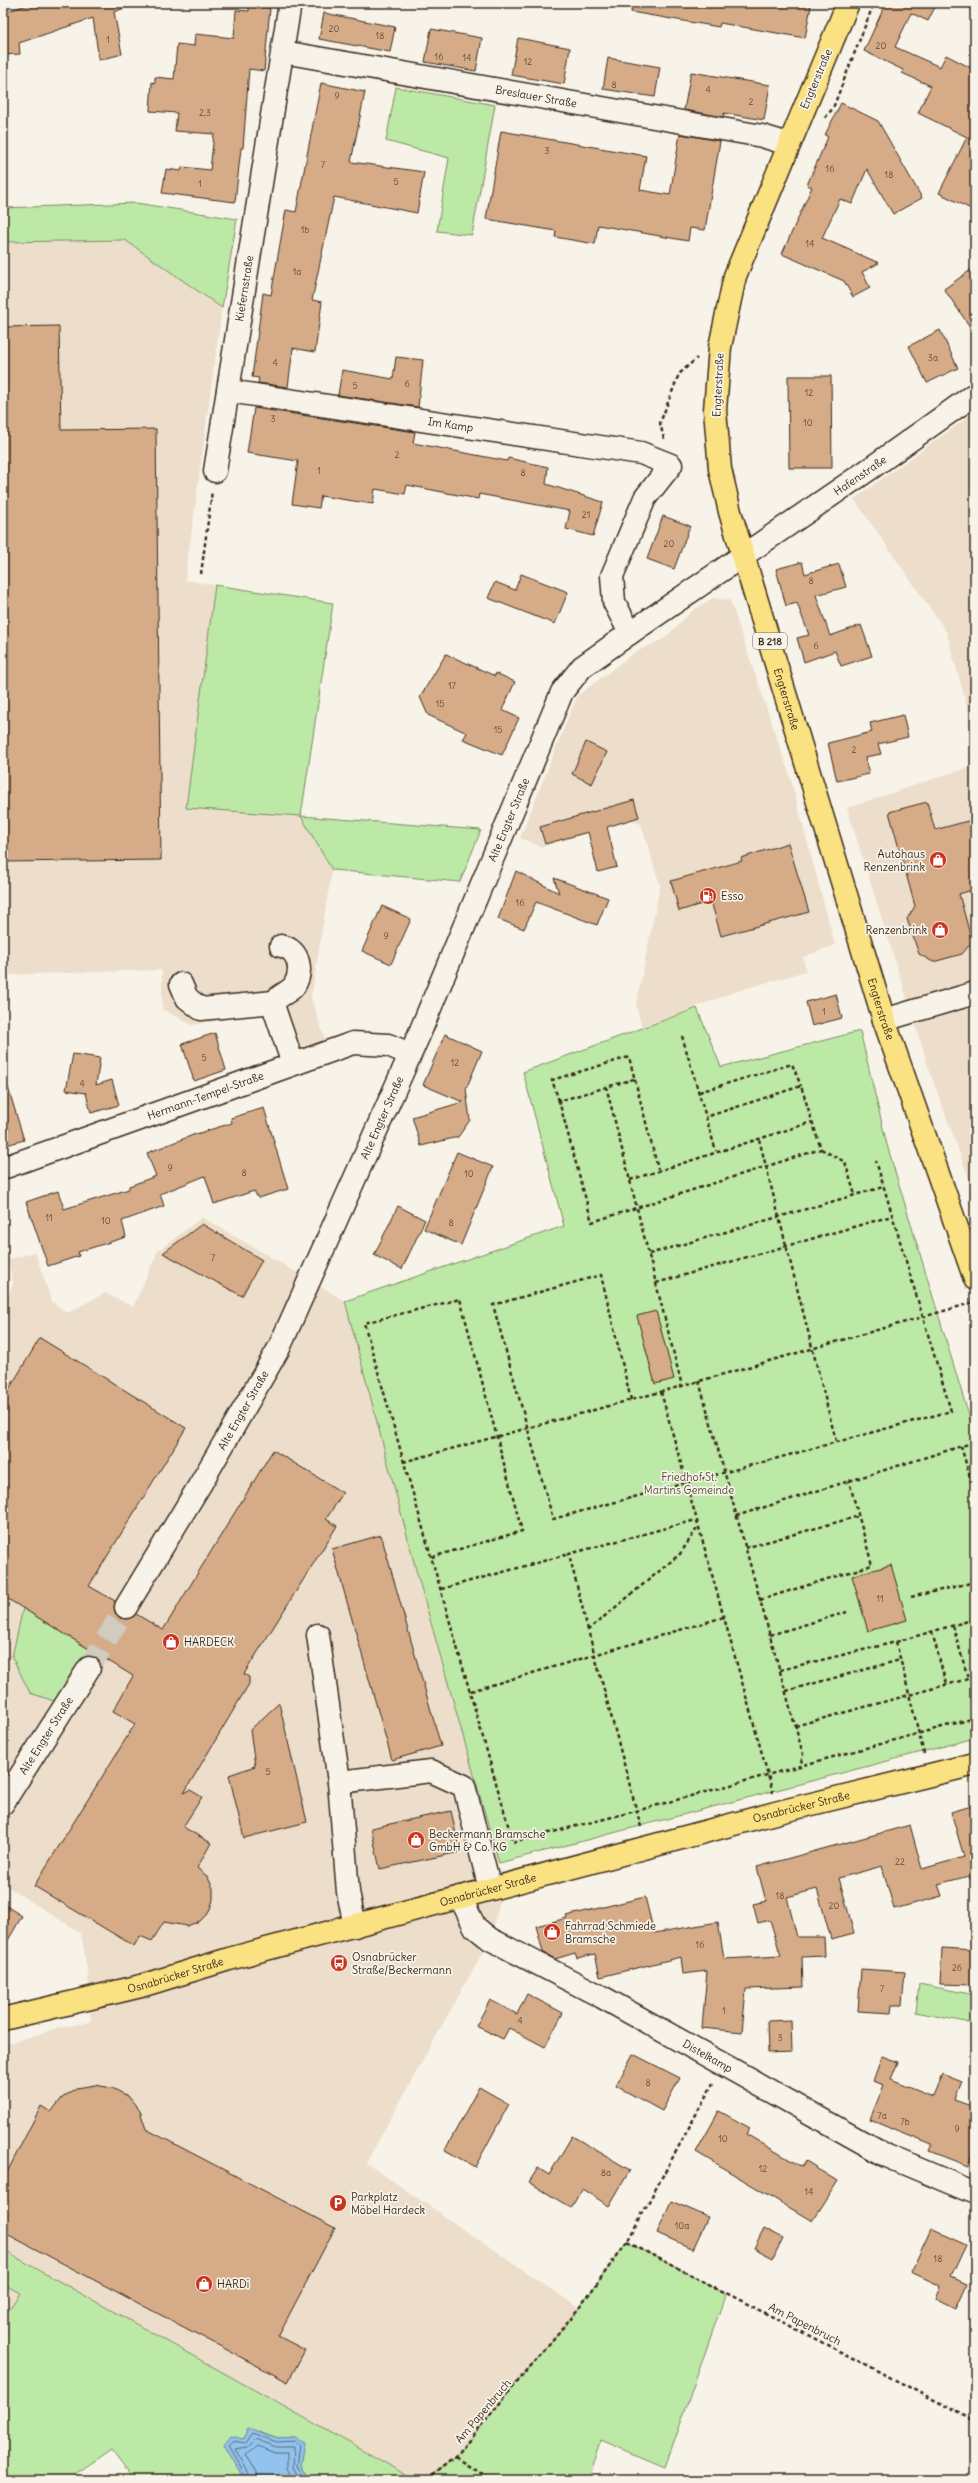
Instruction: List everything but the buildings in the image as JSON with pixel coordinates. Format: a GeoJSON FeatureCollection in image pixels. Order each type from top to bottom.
{"type":"FeatureCollection","features":[{"type":"Feature","properties":{"kind":"main road","name":"Engterstraße"},"geometry":{"type":"LineString","coordinates":[[848,3],[788,144],[735,276],[719,358],[715,410],[720,469],[730,512],[884,1020],[975,1279]]}},
{"type":"Feature","properties":{"kind":"main road","name":"Osnabrücker Straße"},"geometry":{"type":"LineString","coordinates":[[3,2019],[141,1986],[229,1959],[779,1812],[975,1764]]}},
{"type":"Feature","properties":{"kind":"street","name":"Kiefernstraße"},"geometry":{"type":"LineString","coordinates":[[215,471],[290,3]]}},
{"type":"Feature","properties":{"kind":"street","name":"Breslauer Straße"},"geometry":{"type":"LineString","coordinates":[[283,52],[762,136],[788,144]]}},
{"type":"Feature","properties":{"kind":"street","name":"Im Kamp"},"geometry":{"type":"LineString","coordinates":[[228,391],[640,453],[671,465]]}},
{"type":"Feature","properties":{"kind":"street","name":"Hafenstraße"},"geometry":{"type":"LineString","coordinates":[[744,556],[975,394]]}},
{"type":"Feature","properties":{"kind":"street"},"geometry":{"type":"LineString","coordinates":[[630,633],[614,602],[612,576],[645,498],[671,465]]}},
{"type":"Feature","properties":{"kind":"street","name":"Alte Engter Straße"},"geometry":{"type":"LineString","coordinates":[[126,1607],[201,1483],[279,1348],[410,1054],[562,692],[582,667],[744,556]]}},
{"type":"Feature","properties":{"kind":"street"},"geometry":{"type":"LineString","coordinates":[[182,984],[187,998],[201,1010],[274,1002],[293,987],[298,973],[297,957],[290,949],[281,946]]}},
{"type":"Feature","properties":{"kind":"street"},"geometry":{"type":"LineString","coordinates":[[884,1020],[975,992]]}},
{"type":"Feature","properties":{"kind":"street"},"geometry":{"type":"LineString","coordinates":[[274,1002],[292,1064]]}},
{"type":"Feature","properties":{"kind":"street","name":"Hermann-Tempel-Straße"},"geometry":{"type":"LineString","coordinates":[[3,1168],[353,1043],[388,1046],[410,1054]]}},
{"type":"Feature","properties":{"kind":"street"},"geometry":{"type":"LineString","coordinates":[[318,1635],[339,1782],[348,1892],[355,1926]]}},
{"type":"Feature","properties":{"kind":"street","name":"Alte Engter Straße"},"geometry":{"type":"LineString","coordinates":[[5,1795],[89,1668]]}},
{"type":"Feature","properties":{"kind":"street"},"geometry":{"type":"LineString","coordinates":[[339,1782],[431,1771],[464,1786],[490,1889]]}},
{"type":"Feature","properties":{"kind":"street","name":"Distelkamp"},"geometry":{"type":"LineString","coordinates":[[460,1897],[475,1926],[490,1939],[602,1997],[723,2066],[887,2156],[975,2193]]}},
{"type":"Feature","properties":{"kind":"path"},"geometry":{"type":"LineString","coordinates":[[824,119],[833,108],[874,3]]}},
{"type":"Feature","properties":{"kind":"path"},"geometry":{"type":"LineString","coordinates":[[671,465],[660,423],[679,374],[700,355]]}},
{"type":"Feature","properties":{"kind":"path"},"geometry":{"type":"LineString","coordinates":[[201,574],[215,471]]}},
{"type":"Feature","properties":{"kind":"path"},"geometry":{"type":"LineString","coordinates":[[682,1036],[716,1151]]}},
{"type":"Feature","properties":{"kind":"path"},"geometry":{"type":"LineString","coordinates":[[658,1169],[629,1057],[552,1080],[592,1222],[821,1149]]}},
{"type":"Feature","properties":{"kind":"path"},"geometry":{"type":"LineString","coordinates":[[698,1092],[792,1064],[801,1086],[821,1149],[845,1162],[856,1195]]}},
{"type":"Feature","properties":{"kind":"path"},"geometry":{"type":"LineString","coordinates":[[559,1101],[634,1078]]}},
{"type":"Feature","properties":{"kind":"path"},"geometry":{"type":"LineString","coordinates":[[606,1086],[682,1386]]}},
{"type":"Feature","properties":{"kind":"path"},"geometry":{"type":"LineString","coordinates":[[706,1117],[801,1086]]}},
{"type":"Feature","properties":{"kind":"path"},"geometry":{"type":"LineString","coordinates":[[630,1180],[658,1169],[812,1122]]}},
{"type":"Feature","properties":{"kind":"path"},"geometry":{"type":"LineString","coordinates":[[759,1139],[836,1441]]}},
{"type":"Feature","properties":{"kind":"path"},"geometry":{"type":"LineString","coordinates":[[631,1400],[601,1275],[493,1305],[552,1519],[951,1411],[876,1161]]}},
{"type":"Feature","properties":{"kind":"path"},"geometry":{"type":"LineString","coordinates":[[649,1254],[883,1187]]}},
{"type":"Feature","properties":{"kind":"path"},"geometry":{"type":"LineString","coordinates":[[656,1283],[892,1216]]}},
{"type":"Feature","properties":{"kind":"path"},"geometry":{"type":"LineString","coordinates":[[432,1556],[522,1531],[460,1299],[364,1323],[513,1842],[975,1718]]}},
{"type":"Feature","properties":{"kind":"path"},"geometry":{"type":"LineString","coordinates":[[403,1462],[813,1350],[975,1302]]}},
{"type":"Feature","properties":{"kind":"path"},"geometry":{"type":"LineString","coordinates":[[699,1381],[803,1754],[800,1764]]}},
{"type":"Feature","properties":{"kind":"path"},"geometry":{"type":"LineString","coordinates":[[661,1392],[779,1812]]}},
{"type":"Feature","properties":{"kind":"path"},"geometry":{"type":"LineString","coordinates":[[736,1516],[975,1442]]}},
{"type":"Feature","properties":{"kind":"path"},"geometry":{"type":"LineString","coordinates":[[961,1446],[975,1495]]}},
{"type":"Feature","properties":{"kind":"path"},"geometry":{"type":"LineString","coordinates":[[760,1600],[872,1565],[849,1481]]}},
{"type":"Feature","properties":{"kind":"path"},"geometry":{"type":"LineString","coordinates":[[745,1548],[859,1516]]}},
{"type":"Feature","properties":{"kind":"path"},"geometry":{"type":"LineString","coordinates":[[441,1589],[696,1520]]}},
{"type":"Feature","properties":{"kind":"path"},"geometry":{"type":"LineString","coordinates":[[588,1630],[680,1554],[698,1527]]}},
{"type":"Feature","properties":{"kind":"path"},"geometry":{"type":"LineString","coordinates":[[569,1554],[636,1810]]}},
{"type":"Feature","properties":{"kind":"path"},"geometry":{"type":"LineString","coordinates":[[912,1597],[975,1582]]}},
{"type":"Feature","properties":{"kind":"path"},"geometry":{"type":"LineString","coordinates":[[770,1635],[847,1612]]}},
{"type":"Feature","properties":{"kind":"path"},"geometry":{"type":"LineString","coordinates":[[470,1691],[724,1617]]}},
{"type":"Feature","properties":{"kind":"path"},"geometry":{"type":"LineString","coordinates":[[780,1670],[896,1642],[974,1620],[975,1624]]}},
{"type":"Feature","properties":{"kind":"path"},"geometry":{"type":"LineString","coordinates":[[953,1626],[968,1678]]}},
{"type":"Feature","properties":{"kind":"path"},"geometry":{"type":"LineString","coordinates":[[932,1632],[946,1684]]}},
{"type":"Feature","properties":{"kind":"path"},"geometry":{"type":"LineString","coordinates":[[896,1642],[929,1776]]}},
{"type":"Feature","properties":{"kind":"path"},"geometry":{"type":"LineString","coordinates":[[786,1691],[900,1660]]}},
{"type":"Feature","properties":{"kind":"path"},"geometry":{"type":"LineString","coordinates":[[795,1726],[975,1677]]}},
{"type":"Feature","properties":{"kind":"path","name":"Am Papenbruch"},"geometry":{"type":"LineString","coordinates":[[426,2480],[455,2457],[579,2308],[627,2242],[723,2066]]}},
{"type":"Feature","properties":{"kind":"path","name":"Am Papenbruch"},"geometry":{"type":"LineString","coordinates":[[627,2242],[975,2421]]}},
{"type":"Feature","properties":{"kind":"path","name":"Am Papenbruch"},"geometry":{"type":"LineString","coordinates":[[455,2457],[490,2480]]}},
{"type":"Feature","properties":{"kind":"shaded area"},"geometry":{"type":"Polygon","coordinates":[[[125,240],[222,308],[185,580],[215,585],[187,807],[481,830],[460,882],[332,870],[311,998],[325,1039],[280,1055],[263,1012],[192,1025],[162,1009],[162,970],[3,975],[3,242],[125,240]]]}},
{"type":"Feature","properties":{"kind":"shaded area"},"geometry":{"type":"Polygon","coordinates":[[[975,412],[975,735],[946,631],[854,499],[975,412]]]}},
{"type":"Feature","properties":{"kind":"shaded area"},"geometry":{"type":"Polygon","coordinates":[[[713,598],[730,600],[790,777],[835,945],[803,957],[806,971],[734,992],[642,1028],[636,1005],[660,886],[641,824],[630,820],[542,847],[520,838],[577,696],[634,653],[665,638],[693,610],[713,598]]]}},
{"type":"Feature","properties":{"kind":"shaded area"},"geometry":{"type":"Polygon","coordinates":[[[975,765],[975,1195],[931,1075],[847,808],[975,765]]]}},
{"type":"Feature","properties":{"kind":"shaded area"},"geometry":{"type":"Polygon","coordinates":[[[202,1217],[345,1301],[504,1886],[490,1939],[366,2163],[579,2308],[455,2457],[426,2480],[416,2480],[3,2250],[3,2045],[58,2028],[91,2022],[88,1974],[81,1933],[3,1884],[3,1306],[13,1284],[8,1260],[35,1252],[52,1302],[67,1313],[105,1293],[133,1307],[158,1251],[202,1217]]]}},
{"type":"Feature","properties":{"kind":"shaded area"},"geometry":{"type":"Polygon","coordinates":[[[3,2284],[20,2293],[3,2318],[3,2284]]]}},
{"type":"Feature","properties":{"kind":"green space"},"geometry":{"type":"Polygon","coordinates":[[[396,87],[495,105],[472,235],[437,231],[449,158],[386,141],[396,87]]]}},
{"type":"Feature","properties":{"kind":"green space"},"geometry":{"type":"Polygon","coordinates":[[[136,203],[237,219],[222,308],[125,240],[3,242],[3,208],[136,203]]]}},
{"type":"Feature","properties":{"kind":"green space"},"geometry":{"type":"Polygon","coordinates":[[[215,585],[333,603],[301,816],[186,808],[215,585]]]}},
{"type":"Feature","properties":{"kind":"green space"},"geometry":{"type":"Polygon","coordinates":[[[301,816],[481,830],[460,882],[332,870],[301,816]]]}},
{"type":"Feature","properties":{"kind":"green space","name":"Friedhof St. Martins Gemeinde"},"geometry":{"type":"Polygon","coordinates":[[[697,1008],[721,1067],[860,1031],[887,1145],[975,1436],[975,1738],[499,1863],[418,1577],[345,1301],[564,1226],[523,1072],[697,1008]]]}},
{"type":"Feature","properties":{"kind":"green space"},"geometry":{"type":"Polygon","coordinates":[[[23,1608],[97,1654],[66,1705],[30,1693],[12,1657],[23,1608]]]}},
{"type":"Feature","properties":{"kind":"green space"},"geometry":{"type":"Polygon","coordinates":[[[919,1984],[975,1995],[975,2024],[916,2012],[919,1984]]]}},
{"type":"Feature","properties":{"kind":"green space"},"geometry":{"type":"Polygon","coordinates":[[[627,2242],[726,2293],[665,2467],[601,2440],[589,2480],[426,2480],[455,2457],[579,2308],[627,2242]]]}},
{"type":"Feature","properties":{"kind":"green space"},"geometry":{"type":"Polygon","coordinates":[[[3,2250],[416,2480],[311,2480],[301,2466],[295,2437],[278,2438],[259,2431],[243,2439],[224,2445],[244,2480],[134,2480],[111,2450],[75,2474],[74,2480],[3,2480],[3,2318],[20,2293],[3,2284],[3,2250]]]}},
{"type":"Feature","properties":{"kind":"water"},"geometry":{"type":"Polygon","coordinates":[[[248,2428],[278,2438],[295,2437],[305,2442],[301,2466],[311,2480],[244,2480],[224,2445],[231,2436],[243,2439],[248,2428]]]}},
{"type":"Feature","properties":{"kind":"tunnel"},"geometry":{"type":"LineString","coordinates":[[89,1668],[126,1607]]}},
{"type":"Feature","properties":{"kind":"place","name":"Autohaus Renzenbrink"},"geometry":{"type":"Point","coordinates":[938,860]}},
{"type":"Feature","properties":{"kind":"place","name":"Esso"},"geometry":{"type":"Point","coordinates":[708,896]}},
{"type":"Feature","properties":{"kind":"place","name":"Renzenbrink"},"geometry":{"type":"Point","coordinates":[940,930]}},
{"type":"Feature","properties":{"kind":"place","name":"HARDECK"},"geometry":{"type":"Point","coordinates":[171,1642]}},
{"type":"Feature","properties":{"kind":"place","name":"Beckermann Bramsche GmbH & Co. KG"},"geometry":{"type":"Point","coordinates":[416,1840]}},
{"type":"Feature","properties":{"kind":"place","name":"Fahrrad Schmiede Bramsche"},"geometry":{"type":"Point","coordinates":[552,1932]}},
{"type":"Feature","properties":{"kind":"place","name":"Osnabrücker Straße/Beckermann"},"geometry":{"type":"Point","coordinates":[339,1963]}},
{"type":"Feature","properties":{"kind":"place","name":"Parkplatz Möbel Hardeck"},"geometry":{"type":"Point","coordinates":[338,2203]}},
{"type":"Feature","properties":{"kind":"place","name":"HARDi"},"geometry":{"type":"Point","coordinates":[204,2284]}}]}
